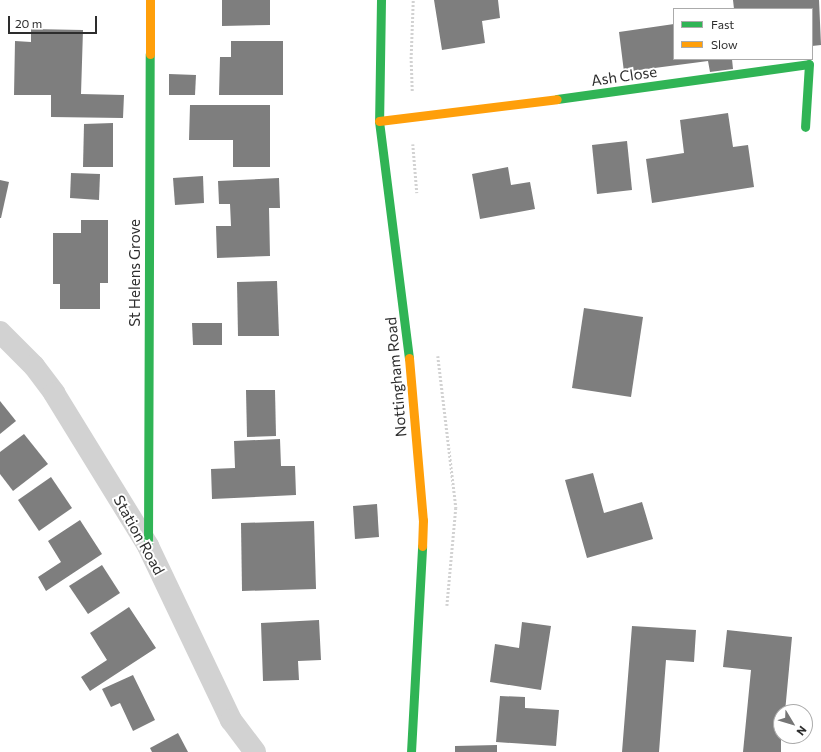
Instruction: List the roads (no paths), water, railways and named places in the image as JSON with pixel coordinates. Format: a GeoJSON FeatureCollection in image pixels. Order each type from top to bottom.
{"type":"FeatureCollection","features":[{"type":"Feature","properties":{"kind":"street","name":"St Helens Grove"},"geometry":{"type":"LineString","coordinates":[[148,546],[150,0]]}},
{"type":"Feature","properties":{"kind":"street","name":"Nottingham Road"},"geometry":{"type":"LineString","coordinates":[[381,0],[379,121],[408,347],[423,520],[411,752]]}},
{"type":"Feature","properties":{"kind":"street","name":"Ash Close"},"geometry":{"type":"LineString","coordinates":[[379,121],[462,112],[809,64],[805,127]]}},
{"type":"Feature","properties":{"kind":"street","name":"Station Road"},"geometry":{"type":"LineString","coordinates":[[0,332],[34,366],[54,393],[148,546],[232,720],[255,752]]}}]}
